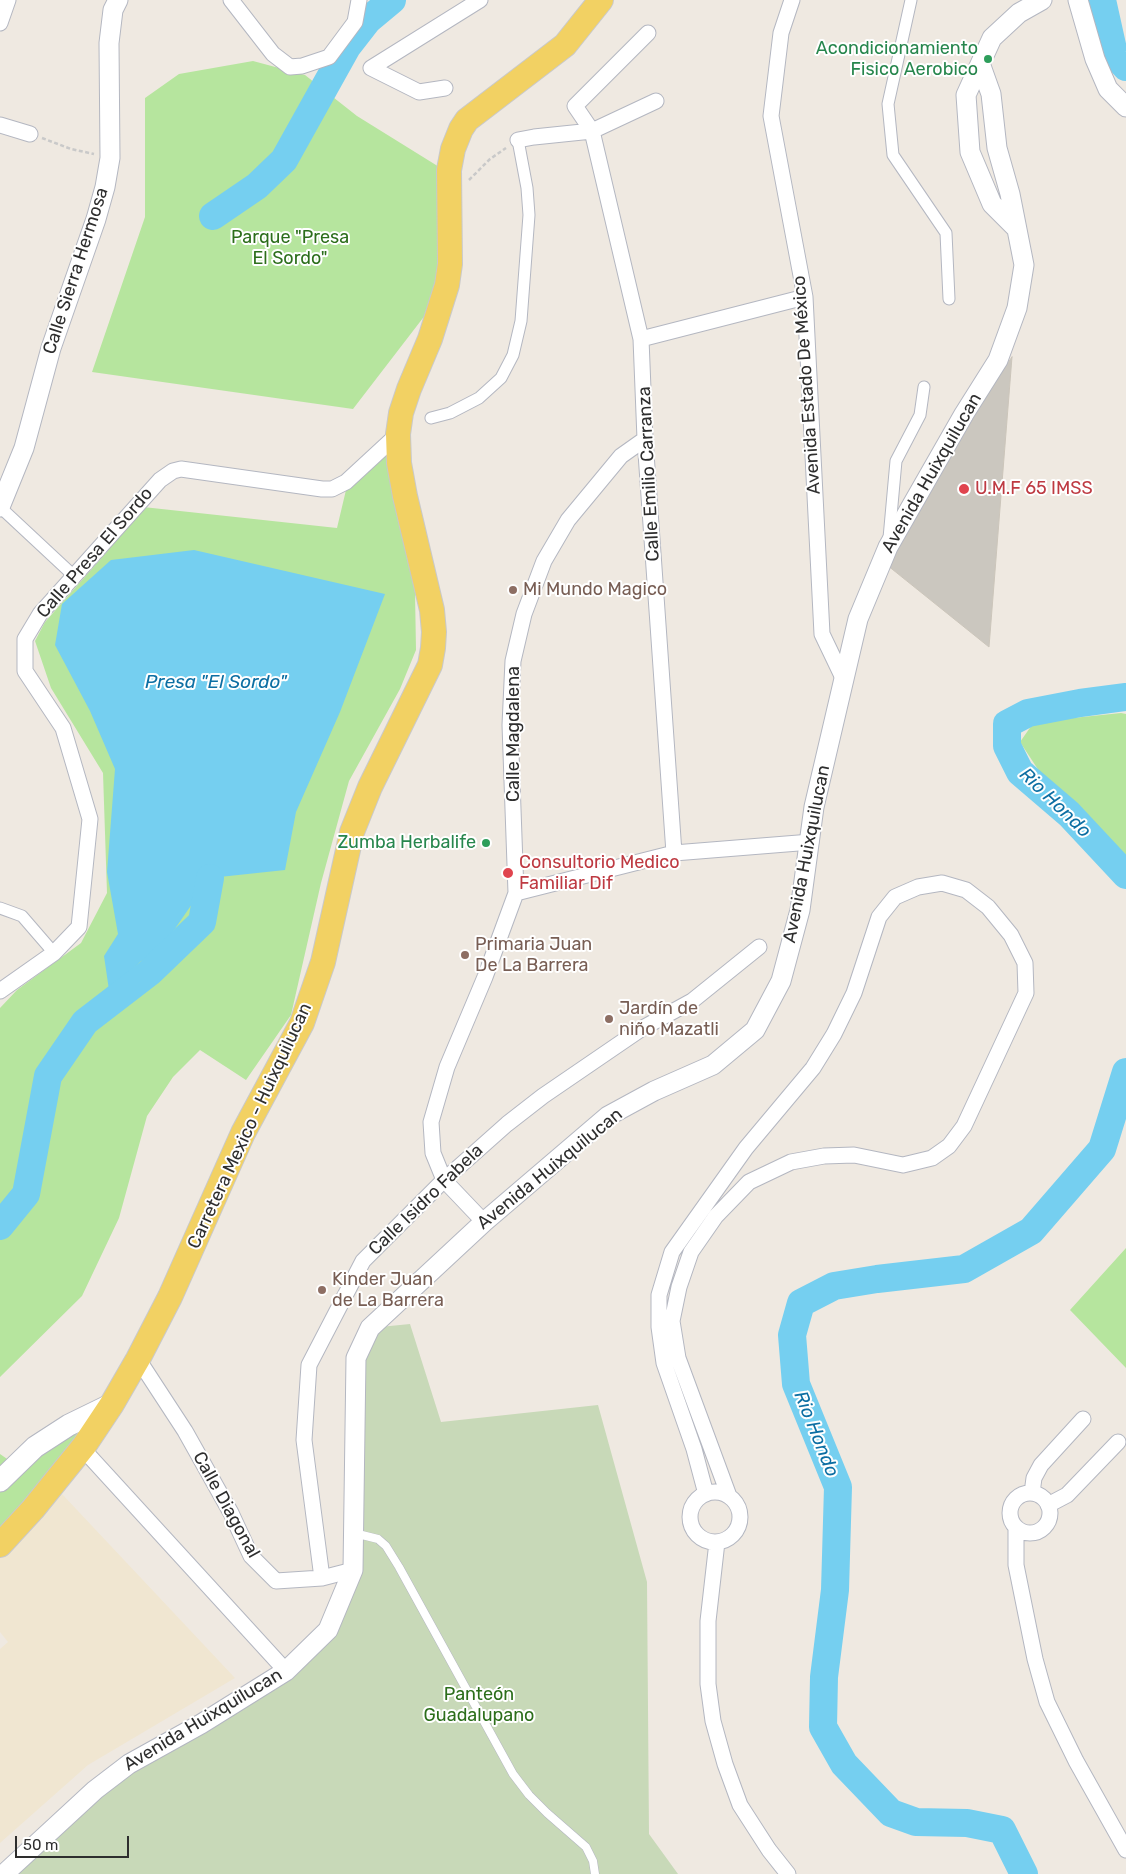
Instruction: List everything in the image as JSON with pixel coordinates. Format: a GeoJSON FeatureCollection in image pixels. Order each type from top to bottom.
{"type":"FeatureCollection","features":[{"type":"Feature","properties":{"kind":"main road","name":"Carretera Mexico - Huixquilucan"},"geometry":{"type":"LineString","coordinates":[[0,1545],[34,1509],[82,1448],[112,1404],[170,1297],[243,1133],[302,1023],[323,962],[352,832],[370,787],[430,665],[434,632],[432,610],[404,496],[399,463],[398,434],[401,414],[409,389],[430,340],[447,285],[450,264],[449,170],[453,149],[461,129],[468,120],[565,45],[601,0]]}},
{"type":"Feature","properties":{"kind":"main road"},"geometry":{"type":"LineString","coordinates":[[0,1481],[41,1443],[69,1425],[112,1404]]}},
{"type":"Feature","properties":{"kind":"street"},"geometry":{"type":"LineString","coordinates":[[0,23],[8,0]]}},
{"type":"Feature","properties":{"kind":"street","name":"Calle Sierra Hermosa"},"geometry":{"type":"LineString","coordinates":[[0,507],[24,448],[51,348],[96,219],[105,187],[110,158],[109,43],[113,10],[118,0]]}},
{"type":"Feature","properties":{"kind":"street"},"geometry":{"type":"LineString","coordinates":[[231,0],[273,54],[290,66],[302,66],[330,57],[355,22],[359,0]]}},
{"type":"Feature","properties":{"kind":"street"},"geometry":{"type":"LineString","coordinates":[[445,88],[420,92],[371,68],[480,0]]}},
{"type":"Feature","properties":{"kind":"street","name":"Avenida Estado De México"},"geometry":{"type":"LineString","coordinates":[[792,0],[781,33],[771,116],[805,297],[822,634],[844,680]]}},
{"type":"Feature","properties":{"kind":"street"},"geometry":{"type":"LineString","coordinates":[[911,0],[888,104],[893,155],[946,233],[949,299]]}},
{"type":"Feature","properties":{"kind":"street"},"geometry":{"type":"LineString","coordinates":[[1016,228],[992,204],[970,152],[966,95],[981,66],[992,38],[1019,12],[1042,0]]}},
{"type":"Feature","properties":{"kind":"street"},"geometry":{"type":"LineString","coordinates":[[1078,0],[1095,59],[1104,81],[1126,107]]}},
{"type":"Feature","properties":{"kind":"street","name":"Calle Emilio Carranza"},"geometry":{"type":"LineString","coordinates":[[648,33],[575,106],[592,132],[641,339],[645,438],[674,853]]}},
{"type":"Feature","properties":{"kind":"street","name":"Avenida Huixquilucan"},"geometry":{"type":"LineString","coordinates":[[4,1874],[95,1790],[129,1764],[202,1724],[286,1671],[328,1630],[353,1570],[356,1358],[370,1328],[484,1222],[608,1116],[654,1091],[713,1065],[755,1030],[781,980],[800,910],[811,842],[814,807],[858,619],[888,548],[964,414],[998,360],[1017,308],[1024,265],[1010,194],[997,148],[991,94],[981,66]]}},
{"type":"Feature","properties":{"kind":"street"},"geometry":{"type":"LineString","coordinates":[[431,418],[450,414],[479,398],[501,378],[513,355],[521,321],[529,215],[527,188],[518,140],[592,132],[656,101]]}},
{"type":"Feature","properties":{"kind":"street"},"geometry":{"type":"LineString","coordinates":[[0,125],[30,134]]}},
{"type":"Feature","properties":{"kind":"street"},"geometry":{"type":"LineString","coordinates":[[641,339],[805,297]]}},
{"type":"Feature","properties":{"kind":"street"},"geometry":{"type":"LineString","coordinates":[[888,548],[896,461],[920,415],[924,387]]}},
{"type":"Feature","properties":{"kind":"street","name":"Calle Presa El Sordo"},"geometry":{"type":"LineString","coordinates":[[0,990],[54,953],[79,927],[90,819],[63,728],[25,671],[24,639],[40,614],[160,480],[173,471],[181,469],[332,489],[346,482],[398,434]]}},
{"type":"Feature","properties":{"kind":"street","name":"Calle Magdalena"},"geometry":{"type":"LineString","coordinates":[[516,893],[510,725],[513,661],[524,614],[544,561],[568,520],[622,456],[645,438]]}},
{"type":"Feature","properties":{"kind":"street"},"geometry":{"type":"LineString","coordinates":[[0,507],[74,576]]}},
{"type":"Feature","properties":{"kind":"street"},"geometry":{"type":"LineString","coordinates":[[484,1222],[444,1180],[433,1153],[431,1122],[447,1067],[485,977],[516,893],[674,853],[811,842]]}},
{"type":"Feature","properties":{"kind":"street"},"geometry":{"type":"LineString","coordinates":[[706,1494],[694,1449],[664,1363],[659,1327],[659,1295],[672,1252],[746,1148],[812,1068],[854,993],[879,917],[895,897],[918,887],[942,883],[966,890],[988,907],[1011,935],[1025,963],[1026,993],[964,1126],[949,1146],[932,1158],[903,1165],[854,1154],[824,1156],[790,1162],[749,1182],[716,1216],[691,1252],[679,1287],[672,1321],[678,1358],[729,1496]]}},
{"type":"Feature","properties":{"kind":"street"},"geometry":{"type":"LineString","coordinates":[[0,908],[22,916],[54,953]]}},
{"type":"Feature","properties":{"kind":"street","name":"Calle Isidro Fabela"},"geometry":{"type":"LineString","coordinates":[[322,1578],[304,1440],[310,1365],[363,1261],[444,1180],[543,1096],[641,1029],[692,1001],[759,947]]}},
{"type":"Feature","properties":{"kind":"street","name":"Calle Diagonal"},"geometry":{"type":"LineString","coordinates":[[138,1359],[185,1431],[230,1512],[251,1556],[276,1581],[322,1578],[353,1570]]}},
{"type":"Feature","properties":{"kind":"street"},"geometry":{"type":"LineString","coordinates":[[1032,1493],[1034,1478],[1041,1465],[1082,1419]]}},
{"type":"Feature","properties":{"kind":"street"},"geometry":{"type":"LineString","coordinates":[[1048,1505],[1068,1495],[1118,1442]]}},
{"type":"Feature","properties":{"kind":"street"},"geometry":{"type":"LineString","coordinates":[[82,1448],[286,1671]]}},
{"type":"Feature","properties":{"kind":"street"},"geometry":{"type":"LineString","coordinates":[[714,1492],[722,1492],[729,1496],[735,1500],[739,1507],[740,1522],[732,1536],[717,1542],[702,1538],[692,1526],[691,1511],[699,1498],[714,1492]]}},
{"type":"Feature","properties":{"kind":"street"},"geometry":{"type":"LineString","coordinates":[[1016,1527],[1028,1532],[1041,1529],[1050,1518],[1050,1511],[1045,1499],[1032,1493],[1025,1494],[1014,1501],[1010,1514],[1016,1527],[1016,1565],[1035,1659],[1047,1702],[1076,1761],[1126,1850]]}},
{"type":"Feature","properties":{"kind":"street"},"geometry":{"type":"LineString","coordinates":[[717,1542],[708,1621],[708,1684],[712,1721],[740,1805],[769,1850],[788,1874]]}},
{"type":"Feature","properties":{"kind":"lane"},"geometry":{"type":"LineString","coordinates":[[353,1533],[378,1540],[386,1546],[513,1774],[529,1795],[547,1813],[586,1847],[593,1861],[595,1874]]}},
{"type":"Feature","properties":{"kind":"path"},"geometry":{"type":"LineString","coordinates":[[30,134],[71,149],[110,158]]}},
{"type":"Feature","properties":{"kind":"path"},"geometry":{"type":"LineString","coordinates":[[465,184],[490,159],[518,140]]}},
{"type":"Feature","properties":{"kind":"shaded area"},"geometry":{"type":"Polygon","coordinates":[[[62,1494],[235,1678],[88,1765],[0,1843],[0,1649],[8,1642],[0,1632],[0,1555],[62,1494]]]}},
{"type":"Feature","properties":{"kind":"green space","name":"Parque \"Presa El Sordo\""},"geometry":{"type":"Polygon","coordinates":[[[253,61],[305,75],[357,116],[444,170],[436,301],[353,409],[92,372],[145,217],[145,98],[179,74],[253,61]]]}},
{"type":"Feature","properties":{"kind":"green space"},"geometry":{"type":"Polygon","coordinates":[[[387,454],[397,512],[415,592],[416,650],[400,689],[349,781],[321,883],[291,1015],[246,1080],[200,1050],[173,1077],[147,1116],[119,1218],[82,1296],[0,1377],[0,1008],[17,990],[81,943],[107,893],[103,773],[51,688],[35,641],[45,622],[105,554],[143,507],[337,528],[346,490],[387,454]]]}},
{"type":"Feature","properties":{"kind":"green space"},"geometry":{"type":"Polygon","coordinates":[[[1126,714],[1126,856],[1041,774],[1020,742],[1034,722],[1126,714]]]}},
{"type":"Feature","properties":{"kind":"green space"},"geometry":{"type":"Polygon","coordinates":[[[1126,1248],[1126,1368],[1070,1310],[1126,1248]]]}},
{"type":"Feature","properties":{"kind":"green space","name":"Panteón Guadalupano"},"geometry":{"type":"Polygon","coordinates":[[[410,1324],[441,1422],[598,1405],[647,1582],[649,1834],[678,1874],[4,1874],[95,1790],[201,1724],[328,1630],[353,1570],[356,1358],[370,1328],[410,1324]]]}},
{"type":"Feature","properties":{"kind":"green space"},"geometry":{"type":"Polygon","coordinates":[[[88,1424],[0,1534],[0,1454],[23,1470],[40,1451],[88,1424]]]}},
{"type":"Feature","properties":{"kind":"water","name":"Presa \"El Sordo\""},"geometry":{"type":"Polygon","coordinates":[[[194,550],[385,594],[340,712],[296,812],[285,870],[210,878],[163,946],[140,962],[109,990],[104,956],[118,934],[107,872],[115,769],[90,711],[55,645],[62,604],[111,560],[194,550]]]}},
{"type":"Feature","properties":{"kind":"building","name":"U.M.F 65 IMSS"},"geometry":{"type":"Polygon","coordinates":[[[1012,357],[989,647],[882,561],[970,417],[1012,357]]]}},
{"type":"Feature","properties":{"kind":"waterway"},"geometry":{"type":"LineString","coordinates":[[213,216],[257,186],[284,160],[347,47],[368,20],[392,0]]}},
{"type":"Feature","properties":{"kind":"waterway","name":"Rio Hondo"},"geometry":{"type":"LineString","coordinates":[[1102,0],[1114,54],[1126,67]]}},
{"type":"Feature","properties":{"kind":"waterway","name":"Rio Hondo"},"geometry":{"type":"LineString","coordinates":[[1126,697],[1028,713],[1007,724],[1007,746],[1020,772],[1069,814],[1126,875]]}},
{"type":"Feature","properties":{"kind":"waterway"},"geometry":{"type":"LineString","coordinates":[[0,1226],[26,1194],[48,1076],[85,1022],[150,972],[202,922],[210,878]]}},
{"type":"Feature","properties":{"kind":"waterway","name":"Rio Hondo"},"geometry":{"type":"LineString","coordinates":[[1024,1874],[1002,1830],[967,1823],[916,1822],[891,1813],[844,1764],[823,1727],[824,1677],[835,1590],[838,1487],[796,1384],[792,1335],[801,1303],[834,1286],[964,1269],[1031,1231],[1102,1149],[1126,1072]]}},
{"type":"Feature","properties":{"kind":"place","name":"Acondicionamiento Fisico Aerobico"},"geometry":{"type":"Point","coordinates":[988,59]}},
{"type":"Feature","properties":{"kind":"place","name":"U.M.F 65 IMSS"},"geometry":{"type":"Point","coordinates":[964,489]}},
{"type":"Feature","properties":{"kind":"place","name":"Mi Mundo Magico"},"geometry":{"type":"Point","coordinates":[513,590]}},
{"type":"Feature","properties":{"kind":"place","name":"Zumba Herbalife"},"geometry":{"type":"Point","coordinates":[486,843]}},
{"type":"Feature","properties":{"kind":"place","name":"Consultorio Medico Familiar Dif"},"geometry":{"type":"Point","coordinates":[508,873]}},
{"type":"Feature","properties":{"kind":"place","name":"Primaria Juan De La Barrera"},"geometry":{"type":"Point","coordinates":[465,955]}},
{"type":"Feature","properties":{"kind":"place","name":"Jardín de niño Mazatli"},"geometry":{"type":"Point","coordinates":[609,1019]}},
{"type":"Feature","properties":{"kind":"place","name":"Kinder Juan de La Barrera"},"geometry":{"type":"Point","coordinates":[322,1290]}}]}
